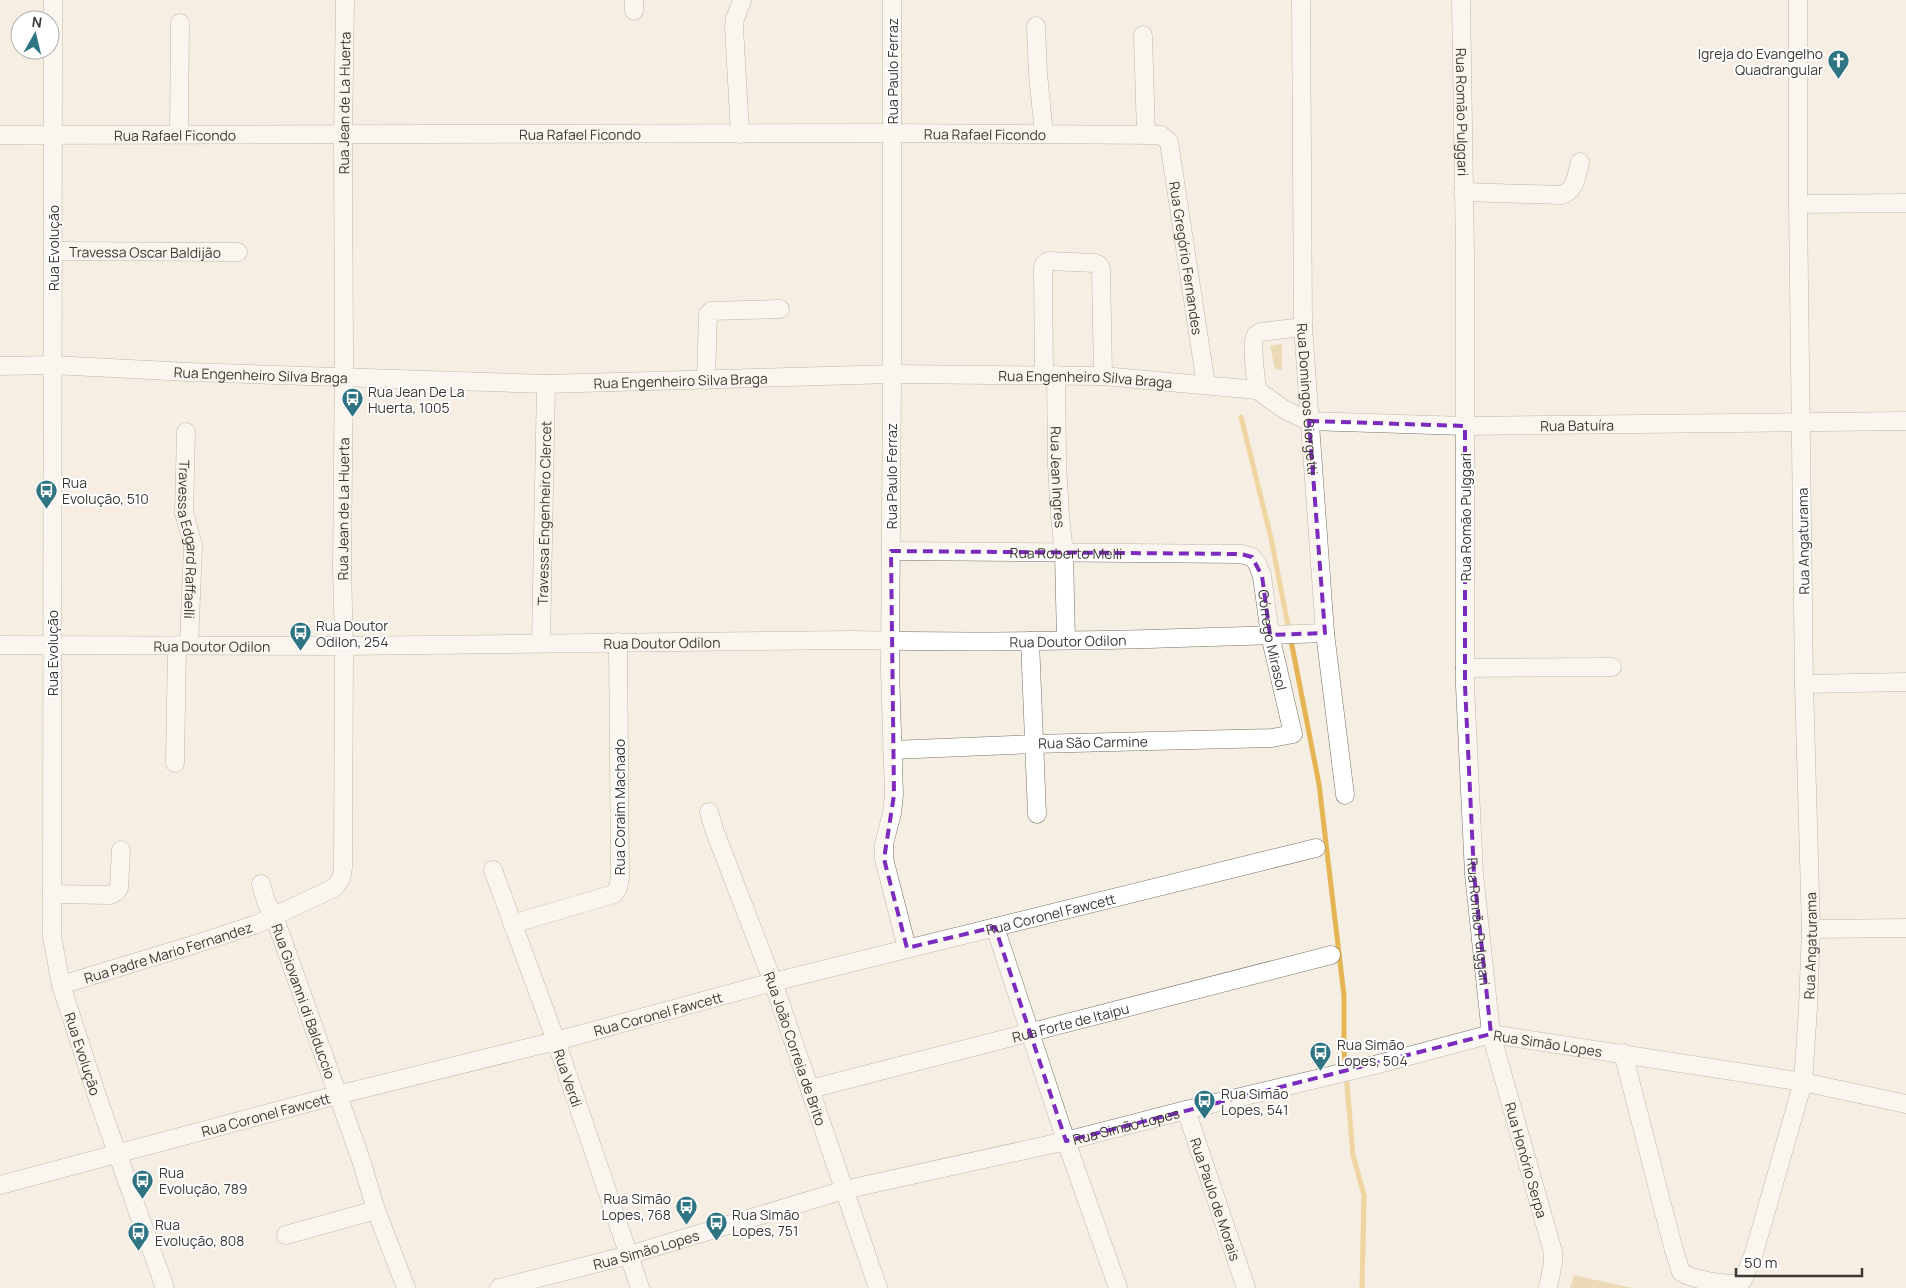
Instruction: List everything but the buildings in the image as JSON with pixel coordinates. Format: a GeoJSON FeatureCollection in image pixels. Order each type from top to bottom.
{"type":"FeatureCollection","features":[{"type":"Feature","properties":{"kind":"street","name":"Rua Evolução"},"geometry":{"type":"LineString","coordinates":[[53,0],[52,936],[62,985],[117,1154],[165,1288]]}},
{"type":"Feature","properties":{"kind":"street","name":"Rua Jean de La Huerta"},"geometry":{"type":"LineString","coordinates":[[274,916],[334,888],[341,879],[343,868],[343,135],[345,0]]}},
{"type":"Feature","properties":{"kind":"street"},"geometry":{"type":"LineString","coordinates":[[740,134],[734,27],[742,0]]}},
{"type":"Feature","properties":{"kind":"street","name":"Rua Paulo Ferraz"},"geometry":{"type":"LineString","coordinates":[[892,0],[890,642],[894,795],[892,813],[884,844],[884,860],[907,948]]}},
{"type":"Feature","properties":{"kind":"street","name":"Rua Domingos Giorgetti"},"geometry":{"type":"LineString","coordinates":[[1301,0],[1303,327],[1325,633],[1345,795]]}},
{"type":"Feature","properties":{"kind":"street","name":"Rua Romão Pulggari"},"geometry":{"type":"LineString","coordinates":[[1461,0],[1465,668],[1474,874],[1491,1034]]}},
{"type":"Feature","properties":{"kind":"street","name":"Rua Angaturama"},"geometry":{"type":"LineString","coordinates":[[1623,1054],[1680,1271],[1685,1275],[1727,1283],[1740,1283],[1747,1272],[1803,1082],[1808,1008],[1811,929],[1804,684],[1798,204],[1798,0]]}},
{"type":"Feature","properties":{"kind":"street"},"geometry":{"type":"LineString","coordinates":[[178,133],[180,23]]}},
{"type":"Feature","properties":{"kind":"street"},"geometry":{"type":"LineString","coordinates":[[1036,26],[1038,74],[1044,134]]}},
{"type":"Feature","properties":{"kind":"street"},"geometry":{"type":"LineString","coordinates":[[1143,35],[1153,135]]}},
{"type":"Feature","properties":{"kind":"street","name":"Rua Rafael Ficondo"},"geometry":{"type":"LineString","coordinates":[[0,135],[178,133],[343,135],[892,133],[1153,135]]}},
{"type":"Feature","properties":{"kind":"street","name":"Rua Gregório Fernandes"},"geometry":{"type":"LineString","coordinates":[[1153,135],[1168,142],[1206,385]]}},
{"type":"Feature","properties":{"kind":"street"},"geometry":{"type":"LineString","coordinates":[[1463,192],[1561,195],[1569,193],[1580,162]]}},
{"type":"Feature","properties":{"kind":"street"},"geometry":{"type":"LineString","coordinates":[[1798,204],[1906,203]]}},
{"type":"Feature","properties":{"kind":"street","name":"Travessa Oscar Baldijão"},"geometry":{"type":"LineString","coordinates":[[53,251],[238,252]]}},
{"type":"Feature","properties":{"kind":"street","name":"Rua Jean Ingres"},"geometry":{"type":"LineString","coordinates":[[1066,640],[1064,553],[1043,268],[1044,264],[1048,261],[1095,263],[1101,268],[1103,376]]}},
{"type":"Feature","properties":{"kind":"street"},"geometry":{"type":"LineString","coordinates":[[706,380],[708,314],[710,311],[780,309]]}},
{"type":"Feature","properties":{"kind":"street"},"geometry":{"type":"LineString","coordinates":[[1257,390],[1254,338],[1261,332],[1303,327]]}},
{"type":"Feature","properties":{"kind":"street","name":"Rua Engenheiro Silva Braga"},"geometry":{"type":"LineString","coordinates":[[0,366],[53,365],[546,384],[892,374],[1103,376],[1257,390]]}},
{"type":"Feature","properties":{"kind":"street","name":"Travessa Engenheiro Clercet"},"geometry":{"type":"LineString","coordinates":[[541,643],[546,384]]}},
{"type":"Feature","properties":{"kind":"street","name":"Rua Batuíra"},"geometry":{"type":"LineString","coordinates":[[1257,390],[1285,410],[1309,422],[1465,426],[1906,421]]}},
{"type":"Feature","properties":{"kind":"street","name":"Travessa Edgard Raffaelli"},"geometry":{"type":"LineString","coordinates":[[175,764],[183,645],[193,545],[184,514],[186,432]]}},
{"type":"Feature","properties":{"kind":"street","name":"Rua Roberto Melli"},"geometry":{"type":"LineString","coordinates":[[891,551],[1241,554]]}},
{"type":"Feature","properties":{"kind":"street","name":"Córrego Mirasol"},"geometry":{"type":"LineString","coordinates":[[1241,554],[1252,557],[1257,563],[1262,576],[1293,734]]}},
{"type":"Feature","properties":{"kind":"street","name":"Rua Doutor Odilon"},"geometry":{"type":"LineString","coordinates":[[0,645],[344,646],[851,640],[890,642],[1030,641],[1325,633]]}},
{"type":"Feature","properties":{"kind":"street"},"geometry":{"type":"LineString","coordinates":[[1030,641],[1037,814]]}},
{"type":"Feature","properties":{"kind":"street","name":"Rua Coraim Machado"},"geometry":{"type":"LineString","coordinates":[[512,924],[614,894],[618,888],[620,877],[618,642]]}},
{"type":"Feature","properties":{"kind":"street"},"geometry":{"type":"LineString","coordinates":[[1465,668],[1612,667]]}},
{"type":"Feature","properties":{"kind":"street"},"geometry":{"type":"LineString","coordinates":[[1804,684],[1906,682]]}},
{"type":"Feature","properties":{"kind":"street","name":"Rua São Carmine"},"geometry":{"type":"LineString","coordinates":[[892,750],[1034,744],[1272,738],[1293,734]]}},
{"type":"Feature","properties":{"kind":"street","name":"Rua João Correia de Brito"},"geometry":{"type":"LineString","coordinates":[[709,812],[773,982],[878,1288]]}},
{"type":"Feature","properties":{"kind":"street","name":"Rua Coronel Fawcett"},"geometry":{"type":"LineString","coordinates":[[0,1185],[337,1095],[556,1041],[773,982],[1316,848]]}},
{"type":"Feature","properties":{"kind":"street"},"geometry":{"type":"LineString","coordinates":[[52,894],[110,895],[116,892],[119,888],[121,850]]}},
{"type":"Feature","properties":{"kind":"street","name":"Rua Verdi"},"geometry":{"type":"LineString","coordinates":[[493,870],[556,1041],[640,1288]]}},
{"type":"Feature","properties":{"kind":"street","name":"Rua Giovanni di Balduccio"},"geometry":{"type":"LineString","coordinates":[[261,884],[361,1160],[376,1210],[406,1288]]}},
{"type":"Feature","properties":{"kind":"street","name":"Rua Padre Mario Fernandez"},"geometry":{"type":"LineString","coordinates":[[62,985],[199,943],[274,916]]}},
{"type":"Feature","properties":{"kind":"street"},"geometry":{"type":"LineString","coordinates":[[995,927],[1066,1141],[1118,1288]]}},
{"type":"Feature","properties":{"kind":"street"},"geometry":{"type":"LineString","coordinates":[[1811,929],[1906,928]]}},
{"type":"Feature","properties":{"kind":"street","name":"Rua Forte de Itaipu"},"geometry":{"type":"LineString","coordinates":[[810,1089],[1331,955]]}},
{"type":"Feature","properties":{"kind":"street","name":"Rua Simão Lopes"},"geometry":{"type":"LineString","coordinates":[[499,1288],[628,1255],[844,1190],[1066,1141],[1186,1110],[1356,1070],[1491,1034],[1803,1082],[1906,1104]]}},
{"type":"Feature","properties":{"kind":"street","name":"Rua Honório Serpa"},"geometry":{"type":"LineString","coordinates":[[1491,1034],[1553,1252],[1553,1263],[1548,1288]]}},
{"type":"Feature","properties":{"kind":"street","name":"Rua Paulo de Morais"},"geometry":{"type":"LineString","coordinates":[[1186,1110],[1246,1288]]}},
{"type":"Feature","properties":{"kind":"street"},"geometry":{"type":"LineString","coordinates":[[286,1235],[376,1210]]}},
{"type":"Feature","properties":{"kind":"highlighted area"},"geometry":{"type":"Polygon","coordinates":[[[1309,421],[1465,426],[1465,686],[1474,874],[1491,1034],[1066,1141],[995,927],[907,948],[884,859],[894,795],[891,551],[1241,554],[1252,557],[1262,576],[1270,635],[1325,633],[1309,421]]]}},
{"type":"Feature","properties":{"kind":"shaded area"},"geometry":{"type":"Polygon","coordinates":[[[1282,344],[1282,370],[1275,369],[1270,346],[1282,344]]]}},
{"type":"Feature","properties":{"kind":"shaded area"},"geometry":{"type":"Polygon","coordinates":[[[1574,1275],[1582,1277],[1633,1288],[1570,1288],[1574,1275]]]}},
{"type":"Feature","properties":{"kind":"waterway"},"geometry":{"type":"LineString","coordinates":[[1241,417],[1271,538],[1319,784],[1344,996],[1344,1049],[1353,1155],[1364,1195],[1362,1288]]}},
{"type":"Feature","properties":{"kind":"place","name":"Igreja do Evangelho Quadrangular"},"geometry":{"type":"Point","coordinates":[1839,80]}},
{"type":"Feature","properties":{"kind":"place","name":"Rua Jean De La Huerta, 1005"},"geometry":{"type":"Point","coordinates":[352,418]}},
{"type":"Feature","properties":{"kind":"place","name":"Rua Evolução, 510"},"geometry":{"type":"Point","coordinates":[46,509]}},
{"type":"Feature","properties":{"kind":"place","name":"Rua Doutor Odilon, 254"},"geometry":{"type":"Point","coordinates":[300,652]}},
{"type":"Feature","properties":{"kind":"place","name":"Rua Simão Lopes, 504"},"geometry":{"type":"Point","coordinates":[1321,1071]}},
{"type":"Feature","properties":{"kind":"place","name":"Rua Simão Lopes, 541"},"geometry":{"type":"Point","coordinates":[1205,1120]}},
{"type":"Feature","properties":{"kind":"place","name":"Rua Evolução, 789"},"geometry":{"type":"Point","coordinates":[143,1199]}},
{"type":"Feature","properties":{"kind":"place","name":"Rua Simão Lopes, 768"},"geometry":{"type":"Point","coordinates":[687,1225]}},
{"type":"Feature","properties":{"kind":"place","name":"Rua Simão Lopes, 751"},"geometry":{"type":"Point","coordinates":[716,1241]}},
{"type":"Feature","properties":{"kind":"place","name":"Rua Evolução, 808"},"geometry":{"type":"Point","coordinates":[139,1251]}}]}
